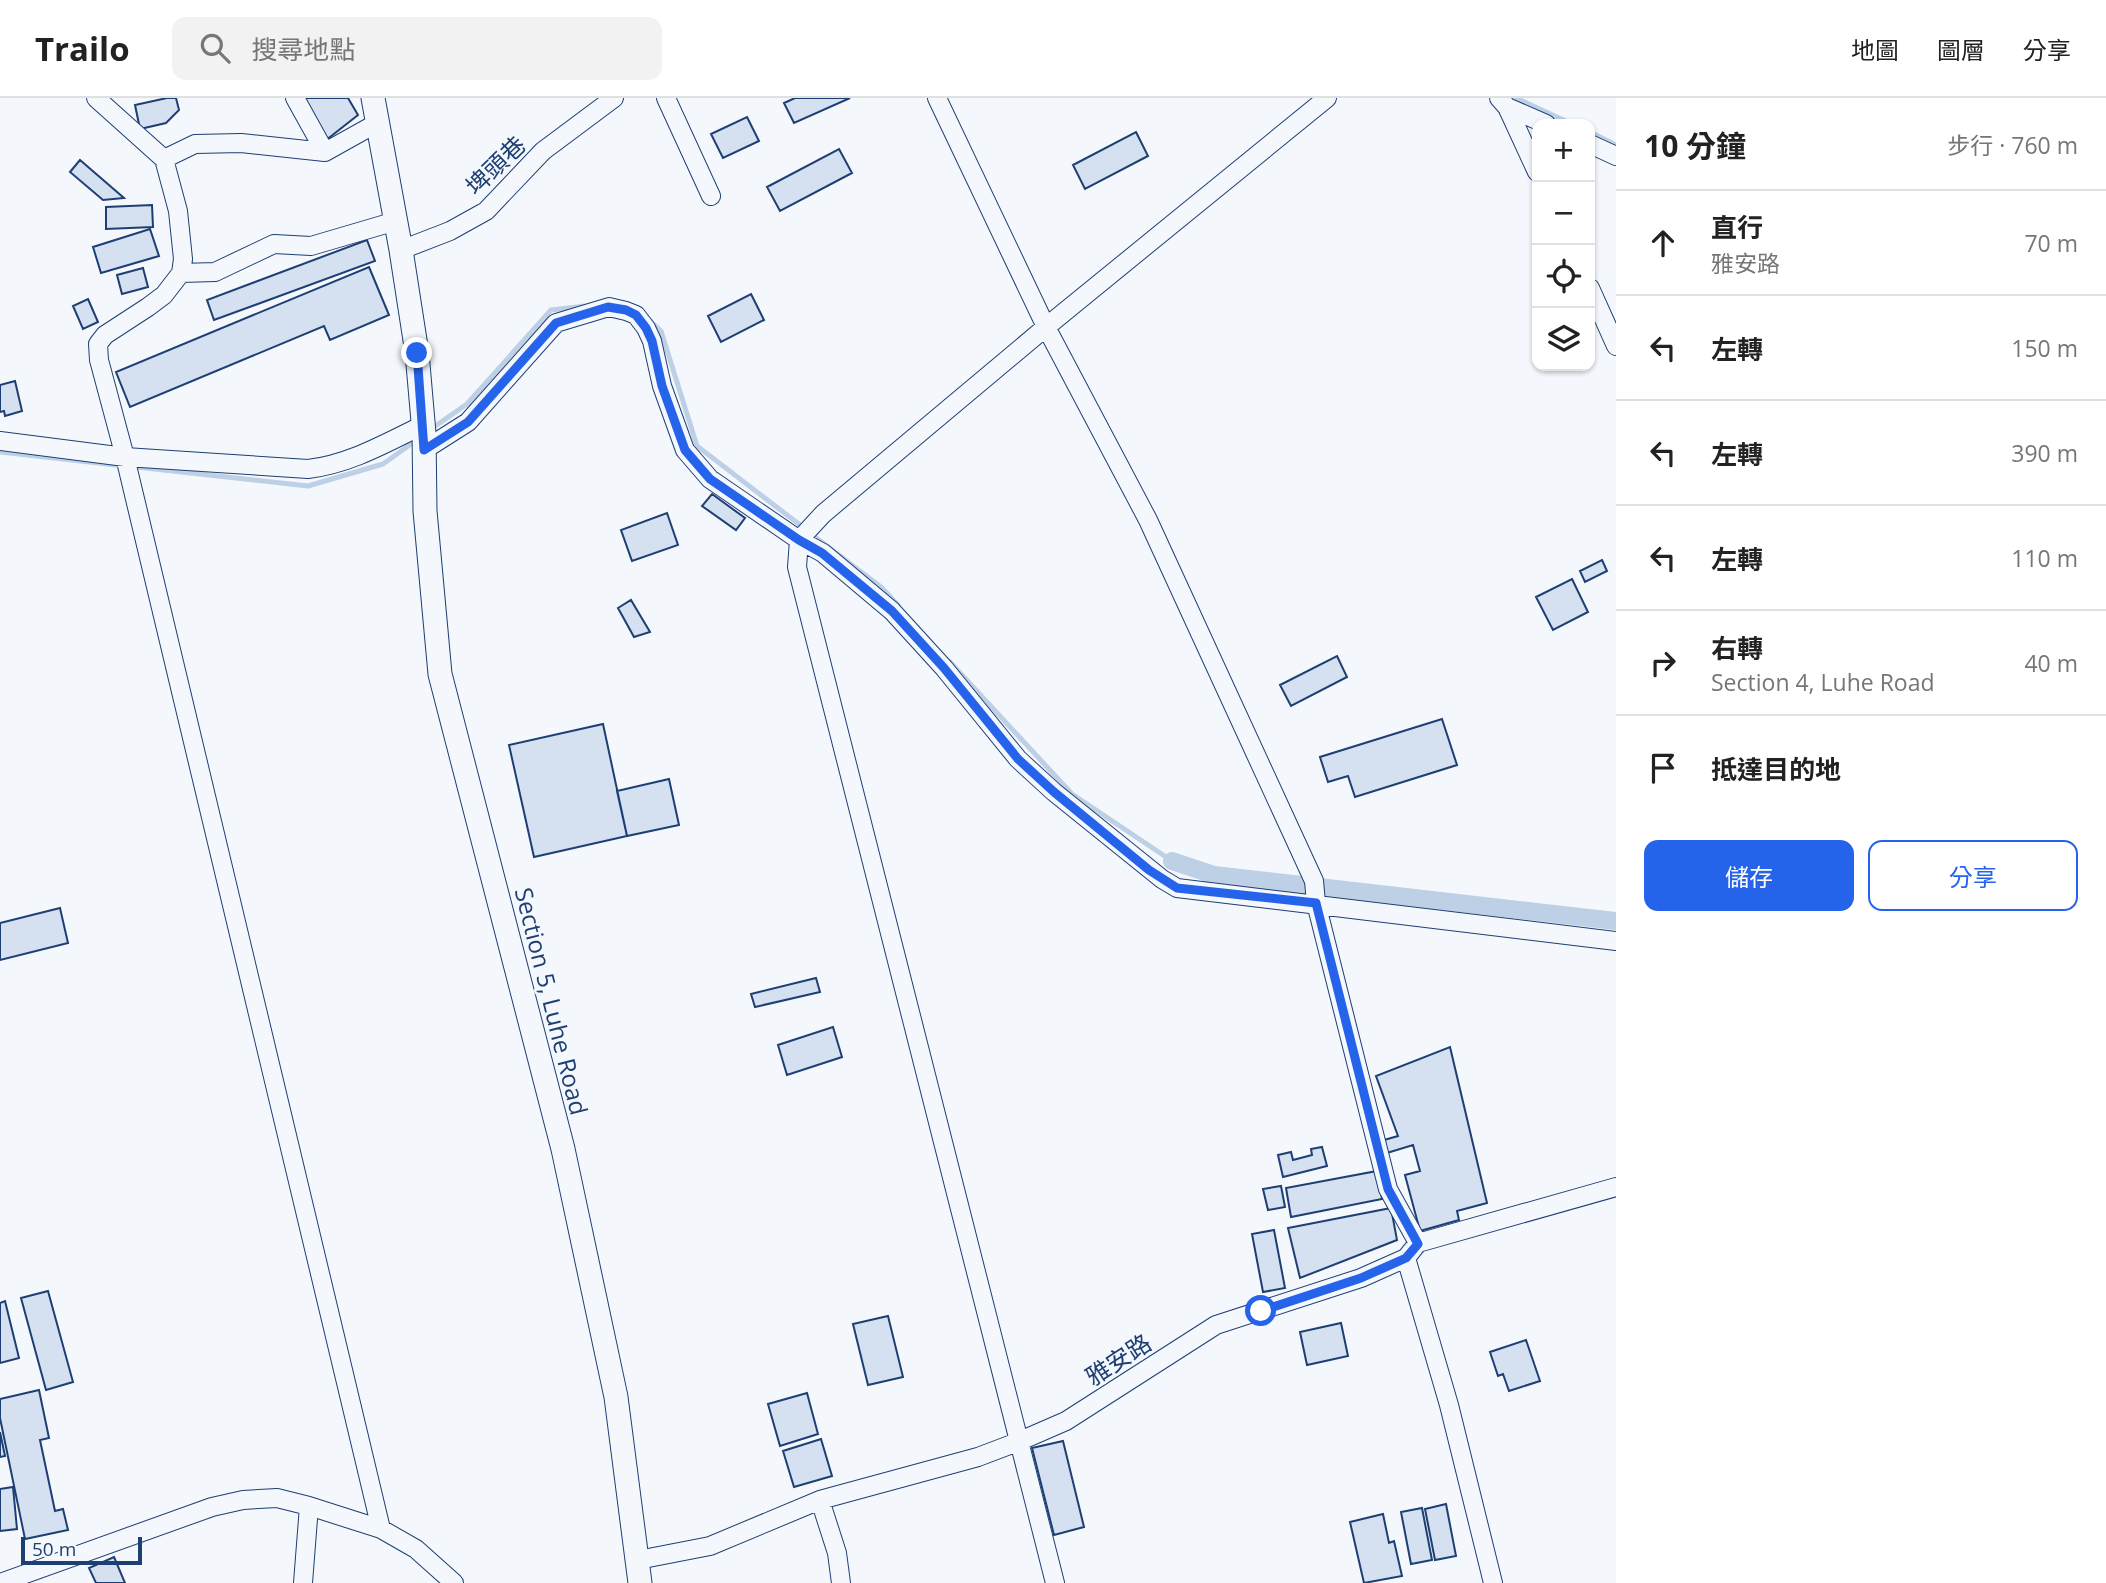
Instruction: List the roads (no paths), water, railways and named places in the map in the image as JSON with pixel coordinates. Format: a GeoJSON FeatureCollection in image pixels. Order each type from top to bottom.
{"type":"FeatureCollection","features":[{"type":"Feature","properties":{"kind":"main road","name":"Section 5, Luhe Road"},"geometry":{"type":"LineString","coordinates":[[373,98],[417,353],[424,439],[425,511],[440,674],[563,1149],[615,1397],[640,1583]]}},
{"type":"Feature","properties":{"kind":"street"},"geometry":{"type":"LineString","coordinates":[[96,98],[164,159],[178,211],[183,258],[181,273],[164,295],[107,332],[98,344],[99,360],[125,457],[381,1529]]}},
{"type":"Feature","properties":{"kind":"street"},"geometry":{"type":"LineString","coordinates":[[295,98],[325,152]]}},
{"type":"Feature","properties":{"kind":"street","name":"埤頭巷"},"geometry":{"type":"LineString","coordinates":[[401,250],[450,231],[486,211],[543,151],[614,98]]}},
{"type":"Feature","properties":{"kind":"street"},"geometry":{"type":"LineString","coordinates":[[666,98],[711,196]]}},
{"type":"Feature","properties":{"kind":"street"},"geometry":{"type":"LineString","coordinates":[[937,98],[1045,327],[1148,520],[1314,881],[1316,903],[1388,1189],[1418,1244],[1616,1186]]}},
{"type":"Feature","properties":{"kind":"street"},"geometry":{"type":"LineString","coordinates":[[1055,1583],[797,567],[799,540],[823,514],[1045,327],[1327,98]]}},
{"type":"Feature","properties":{"kind":"street"},"geometry":{"type":"LineString","coordinates":[[1503,103],[1536,119]]}},
{"type":"Feature","properties":{"kind":"street"},"geometry":{"type":"LineString","coordinates":[[1503,103],[1532,162]]}},
{"type":"Feature","properties":{"kind":"street"},"geometry":{"type":"LineString","coordinates":[[164,159],[195,144],[241,143],[325,152],[377,123]]}},
{"type":"Feature","properties":{"kind":"street"},"geometry":{"type":"LineString","coordinates":[[1595,146],[1616,156]]}},
{"type":"Feature","properties":{"kind":"street"},"geometry":{"type":"LineString","coordinates":[[181,273],[215,272],[274,244],[311,246],[396,221]]}},
{"type":"Feature","properties":{"kind":"street"},"geometry":{"type":"LineString","coordinates":[[1595,299],[1616,346]]}},
{"type":"Feature","properties":{"kind":"street"},"geometry":{"type":"LineString","coordinates":[[0,441],[125,457],[308,469],[330,466],[424,439],[468,422],[556,323],[608,307],[626,310],[636,315],[646,328],[652,341],[666,398],[685,450],[710,479],[822,553],[892,611],[944,668],[1018,759],[1149,870],[1177,888],[1616,941]]}},
{"type":"Feature","properties":{"kind":"street","name":"雅安路"},"geometry":{"type":"LineString","coordinates":[[638,1560],[710,1546],[820,1500],[978,1457],[1020,1441],[1066,1421],[1216,1325],[1361,1278],[1406,1258],[1418,1244]]}},
{"type":"Feature","properties":{"kind":"street"},"geometry":{"type":"LineString","coordinates":[[1406,1258],[1449,1405],[1493,1583]]}},
{"type":"Feature","properties":{"kind":"street"},"geometry":{"type":"LineString","coordinates":[[0,1583],[212,1507],[243,1500],[278,1498],[381,1529],[416,1549],[454,1583]]}},
{"type":"Feature","properties":{"kind":"street"},"geometry":{"type":"LineString","coordinates":[[820,1500],[837,1553],[841,1583]]}},
{"type":"Feature","properties":{"kind":"street"},"geometry":{"type":"LineString","coordinates":[[303,1583],[309,1506]]}},
{"type":"Feature","properties":{"kind":"waterway"},"geometry":{"type":"LineString","coordinates":[[1516,98],[1561,119]]}},
{"type":"Feature","properties":{"kind":"waterway"},"geometry":{"type":"LineString","coordinates":[[1595,134],[1616,145]]}},
{"type":"Feature","properties":{"kind":"waterway"},"geometry":{"type":"LineString","coordinates":[[431,429],[467,404],[551,310],[585,306]]}},
{"type":"Feature","properties":{"kind":"waterway"},"geometry":{"type":"LineString","coordinates":[[650,321],[661,331],[697,446],[804,528]]}},
{"type":"Feature","properties":{"kind":"waterway"},"geometry":{"type":"LineString","coordinates":[[136,467],[308,486],[383,464],[418,439]]}},
{"type":"Feature","properties":{"kind":"waterway"},"geometry":{"type":"LineString","coordinates":[[0,452],[116,465]]}},
{"type":"Feature","properties":{"kind":"waterway"},"geometry":{"type":"LineString","coordinates":[[811,534],[881,587],[898,605]]}},
{"type":"Feature","properties":{"kind":"waterway"},"geometry":{"type":"LineString","coordinates":[[950,662],[1072,794],[1172,861]]}},
{"type":"Feature","properties":{"kind":"waterway"},"geometry":{"type":"LineString","coordinates":[[1172,861],[1214,875],[1616,921]]}}]}
